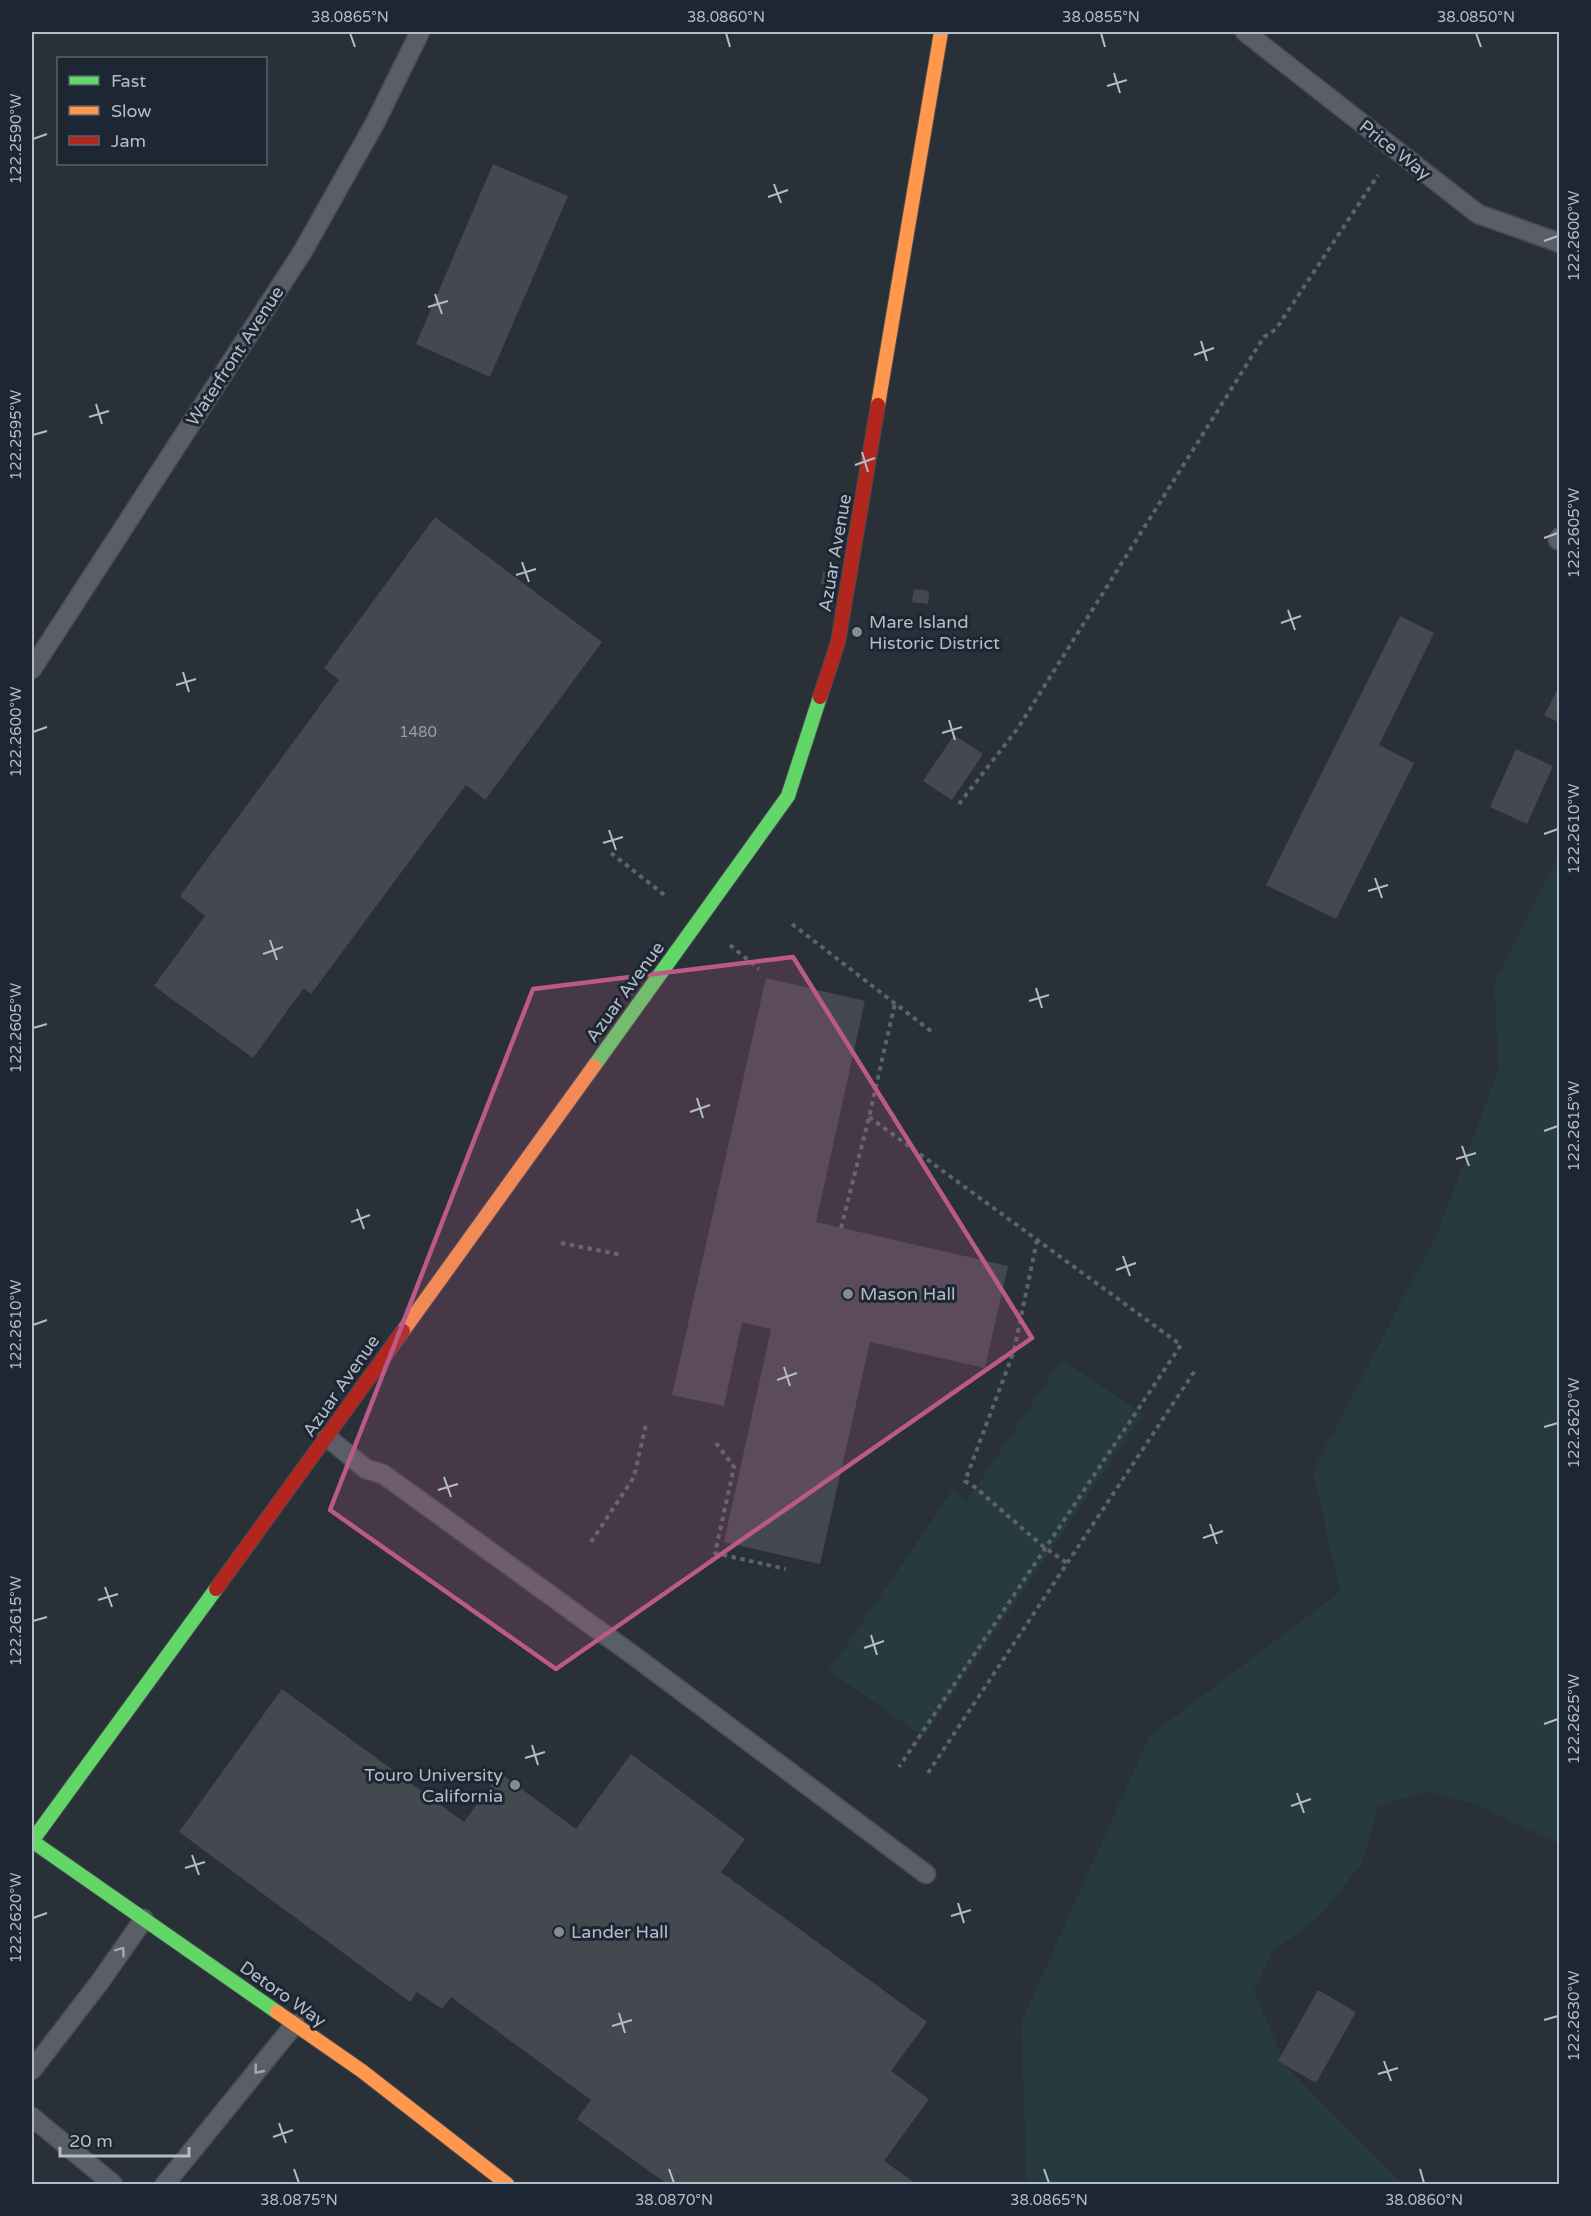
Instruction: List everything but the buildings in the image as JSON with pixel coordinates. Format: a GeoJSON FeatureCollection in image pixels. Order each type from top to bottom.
{"type":"FeatureCollection","features":[{"type":"Feature","properties":{"kind":"street","name":"Azuar Avenue"},"geometry":{"type":"LineString","coordinates":[[32,1841],[327,1437],[788,796],[838,642],[941,32]]}},
{"type":"Feature","properties":{"kind":"street","name":"Detoro Way"},"geometry":{"type":"LineString","coordinates":[[32,1841],[362,2071],[507,2184]]}},
{"type":"Feature","properties":{"kind":"lane","name":"Waterfront Avenue"},"geometry":{"type":"LineString","coordinates":[[32,669],[303,251],[375,123],[420,32]]}},
{"type":"Feature","properties":{"kind":"lane","name":"Price Way"},"geometry":{"type":"LineString","coordinates":[[1245,32],[1478,214],[1560,243]]}},
{"type":"Feature","properties":{"kind":"lane"},"geometry":{"type":"LineString","coordinates":[[327,1437],[366,1469],[382,1473],[637,1658],[926,1874]]}},
{"type":"Feature","properties":{"kind":"lane"},"geometry":{"type":"LineString","coordinates":[[32,2070],[99,1983],[144,1919]]}},
{"type":"Feature","properties":{"kind":"lane"},"geometry":{"type":"LineString","coordinates":[[165,2184],[295,2024]]}},
{"type":"Feature","properties":{"kind":"lane"},"geometry":{"type":"LineString","coordinates":[[32,2117],[113,2184]]}},
{"type":"Feature","properties":{"kind":"path"},"geometry":{"type":"LineString","coordinates":[[959,804],[1018,729],[1264,337],[1276,329],[1395,149]]}},
{"type":"Feature","properties":{"kind":"path"},"geometry":{"type":"LineString","coordinates":[[792,924],[932,1032]]}},
{"type":"Feature","properties":{"kind":"path"},"geometry":{"type":"LineString","coordinates":[[841,1228],[895,1003]]}},
{"type":"Feature","properties":{"kind":"path"},"geometry":{"type":"LineString","coordinates":[[869,1117],[1181,1345],[899,1767]]}},
{"type":"Feature","properties":{"kind":"path"},"geometry":{"type":"LineString","coordinates":[[1037,1240],[1014,1351],[965,1481],[1045,1548],[1067,1563]]}},
{"type":"Feature","properties":{"kind":"path"},"geometry":{"type":"LineString","coordinates":[[561,1244],[622,1255]]}},
{"type":"Feature","properties":{"kind":"path"},"geometry":{"type":"LineString","coordinates":[[928,1773],[1196,1369]]}},
{"type":"Feature","properties":{"kind":"path"},"geometry":{"type":"LineString","coordinates":[[591,1542],[634,1477],[646,1424]]}},
{"type":"Feature","properties":{"kind":"path"},"geometry":{"type":"LineString","coordinates":[[716,1443],[734,1467],[715,1553],[786,1569]]}},
{"type":"Feature","properties":{"kind":"highlighted area"},"geometry":{"type":"Polygon","coordinates":[[[793,957],[1032,1338],[556,1669],[330,1510],[533,989],[793,957]]]}},
{"type":"Feature","properties":{"kind":"green space"},"geometry":{"type":"Polygon","coordinates":[[[1559,855],[1559,1844],[1473,1803],[1427,1791],[1378,1807],[1362,1863],[1322,1914],[1272,1952],[1254,1991],[1286,2066],[1403,2184],[1027,2184],[1021,2023],[1150,1735],[1340,1592],[1313,1471],[1438,1232],[1499,1069],[1494,983],[1559,855]]]}},
{"type":"Feature","properties":{"kind":"green space"},"geometry":{"type":"Polygon","coordinates":[[[1062,1359],[1143,1414],[924,1737],[829,1671],[952,1491],[967,1501],[1062,1359]]]}},
{"type":"Feature","properties":{"kind":"traffic: fast"},"geometry":{"type":"LineString","coordinates":[[594,1066],[788,796],[820,697]]}},
{"type":"Feature","properties":{"kind":"traffic: fast"},"geometry":{"type":"LineString","coordinates":[[216,1589],[32,1841],[277,2012]]}},
{"type":"Feature","properties":{"kind":"traffic: slow"},"geometry":{"type":"LineString","coordinates":[[878,405],[941,32]]}},
{"type":"Feature","properties":{"kind":"traffic: slow"},"geometry":{"type":"LineString","coordinates":[[403,1331],[594,1066]]}},
{"type":"Feature","properties":{"kind":"traffic: slow"},"geometry":{"type":"LineString","coordinates":[[277,2012],[362,2071],[507,2184]]}},
{"type":"Feature","properties":{"kind":"traffic: jam"},"geometry":{"type":"LineString","coordinates":[[820,697],[838,642],[878,405]]}},
{"type":"Feature","properties":{"kind":"traffic: jam"},"geometry":{"type":"LineString","coordinates":[[216,1589],[403,1331]]}},
{"type":"Feature","properties":{"kind":"place","name":"Mare Island Historic District"},"geometry":{"type":"Point","coordinates":[857,632]}},
{"type":"Feature","properties":{"kind":"place","name":"Mason Hall"},"geometry":{"type":"Point","coordinates":[848,1294]}},
{"type":"Feature","properties":{"kind":"place","name":"Touro University California"},"geometry":{"type":"Point","coordinates":[515,1785]}},
{"type":"Feature","properties":{"kind":"place","name":"Lander Hall"},"geometry":{"type":"Point","coordinates":[559,1932]}}]}
